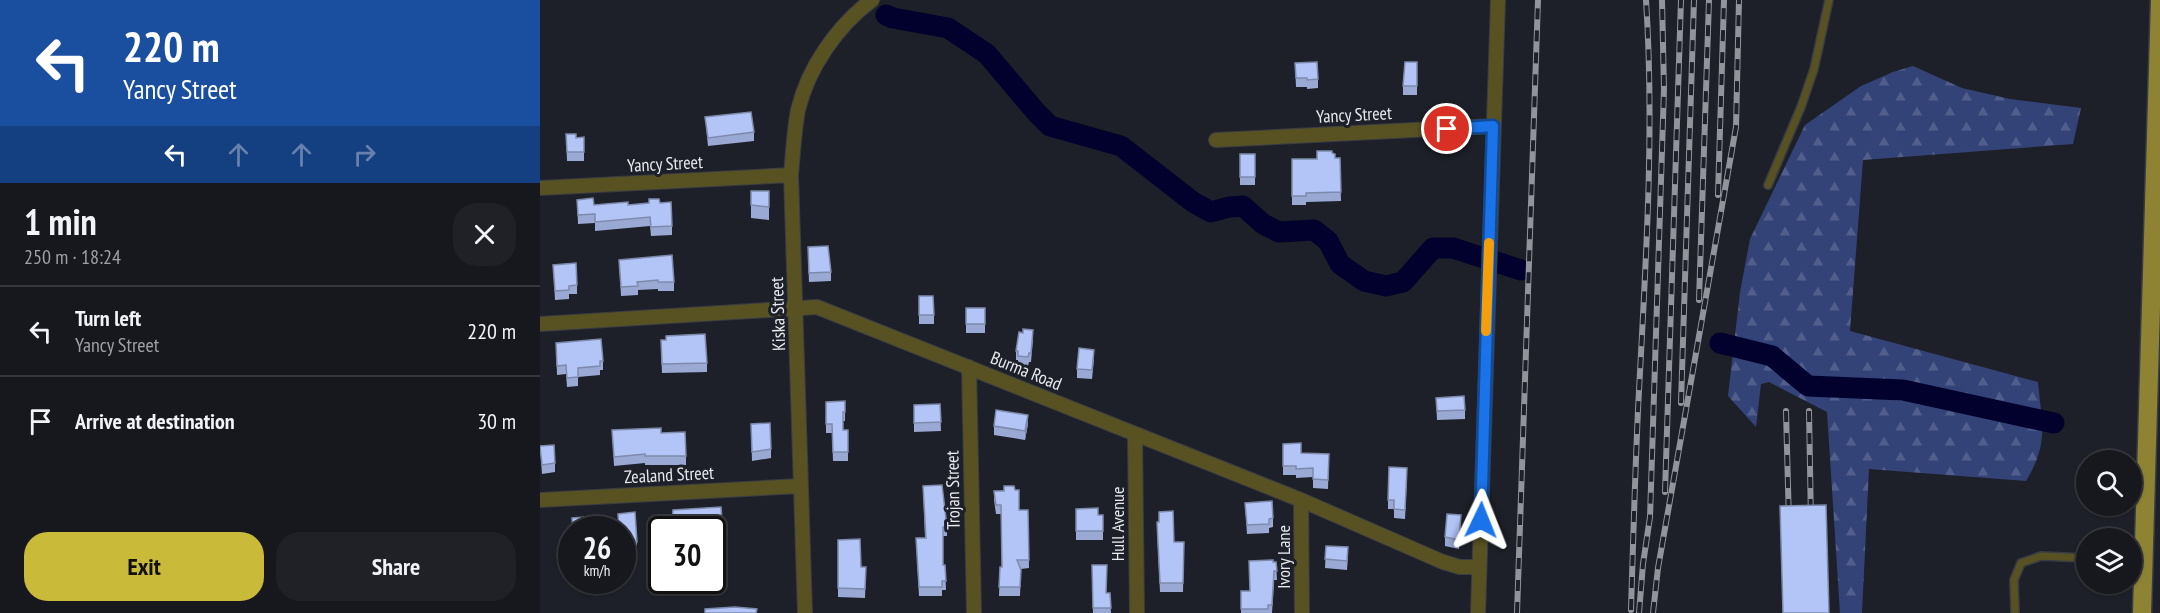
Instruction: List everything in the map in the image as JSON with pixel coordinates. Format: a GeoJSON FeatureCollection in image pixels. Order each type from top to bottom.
{"type":"FeatureCollection","features":[{"type":"Feature","properties":{"kind":"main road"},"geometry":{"type":"LineString","coordinates":[[2142,613],[2141,559],[2160,0]]}},
{"type":"Feature","properties":{"kind":"street","name":"Kiska Street"},"geometry":{"type":"LineString","coordinates":[[805,613],[791,175],[798,111],[804,93],[827,47],[843,26],[872,0]]}},
{"type":"Feature","properties":{"kind":"street"},"geometry":{"type":"LineString","coordinates":[[1478,613],[1498,0]]}},
{"type":"Feature","properties":{"kind":"street","name":"Yancy Street"},"geometry":{"type":"LineString","coordinates":[[1216,140],[1493,126]]}},
{"type":"Feature","properties":{"kind":"street","name":"Yancy Street"},"geometry":{"type":"LineString","coordinates":[[540,188],[791,175]]}},
{"type":"Feature","properties":{"kind":"street","name":"Burma Road"},"geometry":{"type":"LineString","coordinates":[[540,324],[817,307],[1301,500],[1443,562],[1460,567],[1479,567]]}},
{"type":"Feature","properties":{"kind":"street","name":"Trojan Street"},"geometry":{"type":"LineString","coordinates":[[969,367],[974,613]]}},
{"type":"Feature","properties":{"kind":"street","name":"Hull Avenue"},"geometry":{"type":"LineString","coordinates":[[1136,435],[1137,613]]}},
{"type":"Feature","properties":{"kind":"street","name":"Zealand Street"},"geometry":{"type":"LineString","coordinates":[[540,500],[800,486]]}},
{"type":"Feature","properties":{"kind":"street","name":"Ivory Lane"},"geometry":{"type":"LineString","coordinates":[[1301,500],[1302,613]]}},
{"type":"Feature","properties":{"kind":"lane"},"geometry":{"type":"LineString","coordinates":[[1768,185],[1801,107],[1814,69],[1828,0]]}},
{"type":"Feature","properties":{"kind":"lane"},"geometry":{"type":"LineString","coordinates":[[2015,613],[2014,580],[2021,563],[2041,556],[2076,558]]}},
{"type":"Feature","properties":{"kind":"green space"},"geometry":{"type":"Polygon","coordinates":[[[1913,66],[1962,88],[2010,99],[2081,108],[2073,144],[1863,160],[1850,331],[2038,382],[2042,422],[2041,444],[2026,481],[1869,469],[1862,613],[1840,613],[1827,412],[1769,382],[1761,384],[1756,427],[1728,396],[1740,292],[1750,239],[1805,125],[1861,86],[1913,66]]]}},
{"type":"Feature","properties":{"kind":"building"},"geometry":{"type":"Polygon","coordinates":[[[1317,62],[1318,79],[1296,78],[1295,63],[1317,62]]]}},
{"type":"Feature","properties":{"kind":"building"},"geometry":{"type":"Polygon","coordinates":[[[1405,62],[1417,62],[1417,86],[1403,86],[1405,62]]]}},
{"type":"Feature","properties":{"kind":"building"},"geometry":{"type":"Polygon","coordinates":[[[751,112],[754,132],[708,138],[705,117],[751,112]]]}},
{"type":"Feature","properties":{"kind":"building"},"geometry":{"type":"Polygon","coordinates":[[[566,134],[576,134],[576,138],[584,137],[584,152],[567,152],[566,134]]]}},
{"type":"Feature","properties":{"kind":"building"},"geometry":{"type":"Polygon","coordinates":[[[1317,151],[1332,151],[1335,158],[1340,158],[1341,192],[1306,193],[1306,196],[1292,196],[1292,159],[1317,159],[1317,151]]]}},
{"type":"Feature","properties":{"kind":"building"},"geometry":{"type":"Polygon","coordinates":[[[1240,154],[1255,154],[1255,177],[1240,177],[1240,154]]]}},
{"type":"Feature","properties":{"kind":"building"},"geometry":{"type":"Polygon","coordinates":[[[751,191],[769,191],[769,207],[751,205],[751,191]]]}},
{"type":"Feature","properties":{"kind":"building"},"geometry":{"type":"Polygon","coordinates":[[[593,198],[594,205],[649,203],[649,199],[659,199],[660,203],[671,202],[672,226],[651,227],[650,217],[595,222],[595,214],[578,215],[577,200],[593,198]]]}},
{"type":"Feature","properties":{"kind":"building"},"geometry":{"type":"Polygon","coordinates":[[[828,246],[831,272],[809,273],[808,247],[828,246]]]}},
{"type":"Feature","properties":{"kind":"building"},"geometry":{"type":"Polygon","coordinates":[[[672,255],[674,282],[658,282],[658,280],[637,282],[638,286],[621,287],[619,260],[672,255]]]}},
{"type":"Feature","properties":{"kind":"building"},"geometry":{"type":"Polygon","coordinates":[[[576,263],[577,285],[569,286],[569,290],[555,291],[553,265],[576,263]]]}},
{"type":"Feature","properties":{"kind":"building"},"geometry":{"type":"Polygon","coordinates":[[[919,296],[933,296],[934,315],[919,315],[919,296]]]}},
{"type":"Feature","properties":{"kind":"building"},"geometry":{"type":"Polygon","coordinates":[[[966,308],[985,308],[985,324],[966,324],[966,308]]]}},
{"type":"Feature","properties":{"kind":"building"},"geometry":{"type":"Polygon","coordinates":[[[1023,329],[1033,330],[1031,353],[1028,357],[1018,356],[1018,351],[1016,351],[1019,332],[1023,333],[1023,329]]]}},
{"type":"Feature","properties":{"kind":"building"},"geometry":{"type":"Polygon","coordinates":[[[705,334],[707,363],[662,364],[661,340],[666,340],[666,336],[705,334]]]}},
{"type":"Feature","properties":{"kind":"building"},"geometry":{"type":"Polygon","coordinates":[[[601,339],[603,361],[600,361],[600,366],[578,368],[578,377],[567,378],[566,365],[557,366],[556,343],[601,339]]]}},
{"type":"Feature","properties":{"kind":"building"},"geometry":{"type":"Polygon","coordinates":[[[1079,348],[1094,350],[1092,370],[1077,369],[1079,348]]]}},
{"type":"Feature","properties":{"kind":"building"},"geometry":{"type":"Polygon","coordinates":[[[1464,396],[1465,410],[1437,411],[1436,398],[1464,396]]]}},
{"type":"Feature","properties":{"kind":"building"},"geometry":{"type":"Polygon","coordinates":[[[845,401],[843,430],[848,430],[848,452],[833,452],[832,424],[826,424],[826,402],[845,401]]]}},
{"type":"Feature","properties":{"kind":"building"},"geometry":{"type":"Polygon","coordinates":[[[940,404],[941,422],[914,423],[914,405],[940,404]]]}},
{"type":"Feature","properties":{"kind":"building"},"geometry":{"type":"Polygon","coordinates":[[[996,410],[1028,415],[1025,431],[994,426],[996,410]]]}},
{"type":"Feature","properties":{"kind":"building"},"geometry":{"type":"Polygon","coordinates":[[[770,423],[771,449],[752,452],[751,424],[770,423]]]}},
{"type":"Feature","properties":{"kind":"building"},"geometry":{"type":"Polygon","coordinates":[[[661,428],[661,433],[685,432],[686,456],[645,456],[645,454],[614,457],[612,430],[661,428]]]}},
{"type":"Feature","properties":{"kind":"building"},"geometry":{"type":"Polygon","coordinates":[[[1301,443],[1301,453],[1329,454],[1328,480],[1313,479],[1313,468],[1296,469],[1296,466],[1283,466],[1283,444],[1301,443]]]}},
{"type":"Feature","properties":{"kind":"building"},"geometry":{"type":"Polygon","coordinates":[[[554,445],[555,463],[542,465],[540,446],[554,445]]]}},
{"type":"Feature","properties":{"kind":"building"},"geometry":{"type":"Polygon","coordinates":[[[1389,467],[1407,468],[1405,510],[1394,509],[1394,500],[1388,500],[1389,467]]]}},
{"type":"Feature","properties":{"kind":"building"},"geometry":{"type":"Polygon","coordinates":[[[942,485],[947,527],[943,527],[943,565],[945,565],[946,581],[942,581],[942,587],[919,587],[916,538],[926,538],[923,486],[942,485]]]}},
{"type":"Feature","properties":{"kind":"building"},"geometry":{"type":"Polygon","coordinates":[[[1004,486],[1014,486],[1015,490],[1019,490],[1019,510],[1028,510],[1029,560],[1017,560],[1021,570],[1020,587],[999,587],[1000,567],[1002,567],[1001,505],[996,505],[994,491],[1004,491],[1004,486]]]}},
{"type":"Feature","properties":{"kind":"building"},"geometry":{"type":"Polygon","coordinates":[[[1272,501],[1273,518],[1269,519],[1269,524],[1247,525],[1245,503],[1272,501]]]}},
{"type":"Feature","properties":{"kind":"building"},"geometry":{"type":"Polygon","coordinates":[[[1826,505],[1829,613],[1783,613],[1780,506],[1826,505]]]}},
{"type":"Feature","properties":{"kind":"building"},"geometry":{"type":"Polygon","coordinates":[[[721,507],[722,516],[673,516],[673,510],[721,507]]]}},
{"type":"Feature","properties":{"kind":"building"},"geometry":{"type":"Polygon","coordinates":[[[1098,508],[1098,515],[1103,515],[1103,531],[1076,531],[1076,509],[1098,508]]]}},
{"type":"Feature","properties":{"kind":"building"},"geometry":{"type":"Polygon","coordinates":[[[1173,511],[1174,542],[1184,542],[1183,583],[1160,583],[1157,522],[1159,522],[1159,512],[1173,511]]]}},
{"type":"Feature","properties":{"kind":"building"},"geometry":{"type":"Polygon","coordinates":[[[635,512],[635,516],[618,516],[618,514],[635,512]]]}},
{"type":"Feature","properties":{"kind":"building"},"geometry":{"type":"Polygon","coordinates":[[[1447,514],[1461,515],[1459,540],[1445,537],[1447,514]]]}},
{"type":"Feature","properties":{"kind":"building"},"geometry":{"type":"Polygon","coordinates":[[[860,539],[861,567],[866,567],[865,589],[838,588],[838,540],[860,539]]]}},
{"type":"Feature","properties":{"kind":"building"},"geometry":{"type":"Polygon","coordinates":[[[1326,546],[1348,547],[1347,561],[1325,559],[1326,546]]]}},
{"type":"Feature","properties":{"kind":"building"},"geometry":{"type":"Polygon","coordinates":[[[1273,560],[1276,562],[1277,571],[1274,571],[1272,605],[1268,605],[1268,609],[1241,609],[1241,591],[1250,591],[1249,561],[1273,560]]]}},
{"type":"Feature","properties":{"kind":"building"},"geometry":{"type":"Polygon","coordinates":[[[1092,565],[1107,565],[1106,593],[1110,593],[1111,608],[1093,608],[1092,565]]]}},
{"type":"Feature","properties":{"kind":"building"},"geometry":{"type":"Polygon","coordinates":[[[735,607],[757,609],[756,613],[705,613],[705,609],[735,607]]]}},
{"type":"Feature","properties":{"kind":"waterway"},"geometry":{"type":"LineString","coordinates":[[886,15],[948,28],[987,54],[1050,126],[1121,146],[1193,202],[1211,212],[1243,206],[1263,224],[1279,232],[1314,230],[1328,241],[1340,264],[1364,281],[1386,286],[1403,282],[1433,248],[1453,248],[1521,270]]}},
{"type":"Feature","properties":{"kind":"waterway"},"geometry":{"type":"LineString","coordinates":[[1720,343],[1772,356],[1808,386],[1903,390],[2054,423]]}},
{"type":"Feature","properties":{"kind":"railway"},"geometry":{"type":"LineString","coordinates":[[1517,613],[1538,0]]}},
{"type":"Feature","properties":{"kind":"railway"},"geometry":{"type":"LineString","coordinates":[[1631,610],[1649,153],[1650,102],[1646,0]]}},
{"type":"Feature","properties":{"kind":"railway"},"geometry":{"type":"LineString","coordinates":[[1639,613],[1650,517],[1664,89],[1662,0]]}},
{"type":"Feature","properties":{"kind":"railway"},"geometry":{"type":"LineString","coordinates":[[1665,492],[1681,0]]}},
{"type":"Feature","properties":{"kind":"railway"},"geometry":{"type":"LineString","coordinates":[[1681,403],[1694,0]]}},
{"type":"Feature","properties":{"kind":"railway"},"geometry":{"type":"LineString","coordinates":[[1699,300],[1709,0]]}},
{"type":"Feature","properties":{"kind":"railway"},"geometry":{"type":"LineString","coordinates":[[1718,195],[1724,0]]}},
{"type":"Feature","properties":{"kind":"railway"},"geometry":{"type":"LineString","coordinates":[[1653,613],[1658,568],[1736,127],[1739,0]]}},
{"type":"Feature","properties":{"kind":"railway"},"geometry":{"type":"LineString","coordinates":[[1786,411],[1789,523]]}},
{"type":"Feature","properties":{"kind":"railway"},"geometry":{"type":"LineString","coordinates":[[1809,411],[1811,522]]}},
{"type":"Feature","properties":{"kind":"slow traffic"},"geometry":{"type":"LineString","coordinates":[[1486,331],[1489,243]]}},
{"type":"Feature","properties":{"kind":"route"},"geometry":{"type":"LineString","coordinates":[[1447,129],[1493,126],[1481,520]]}}]}
